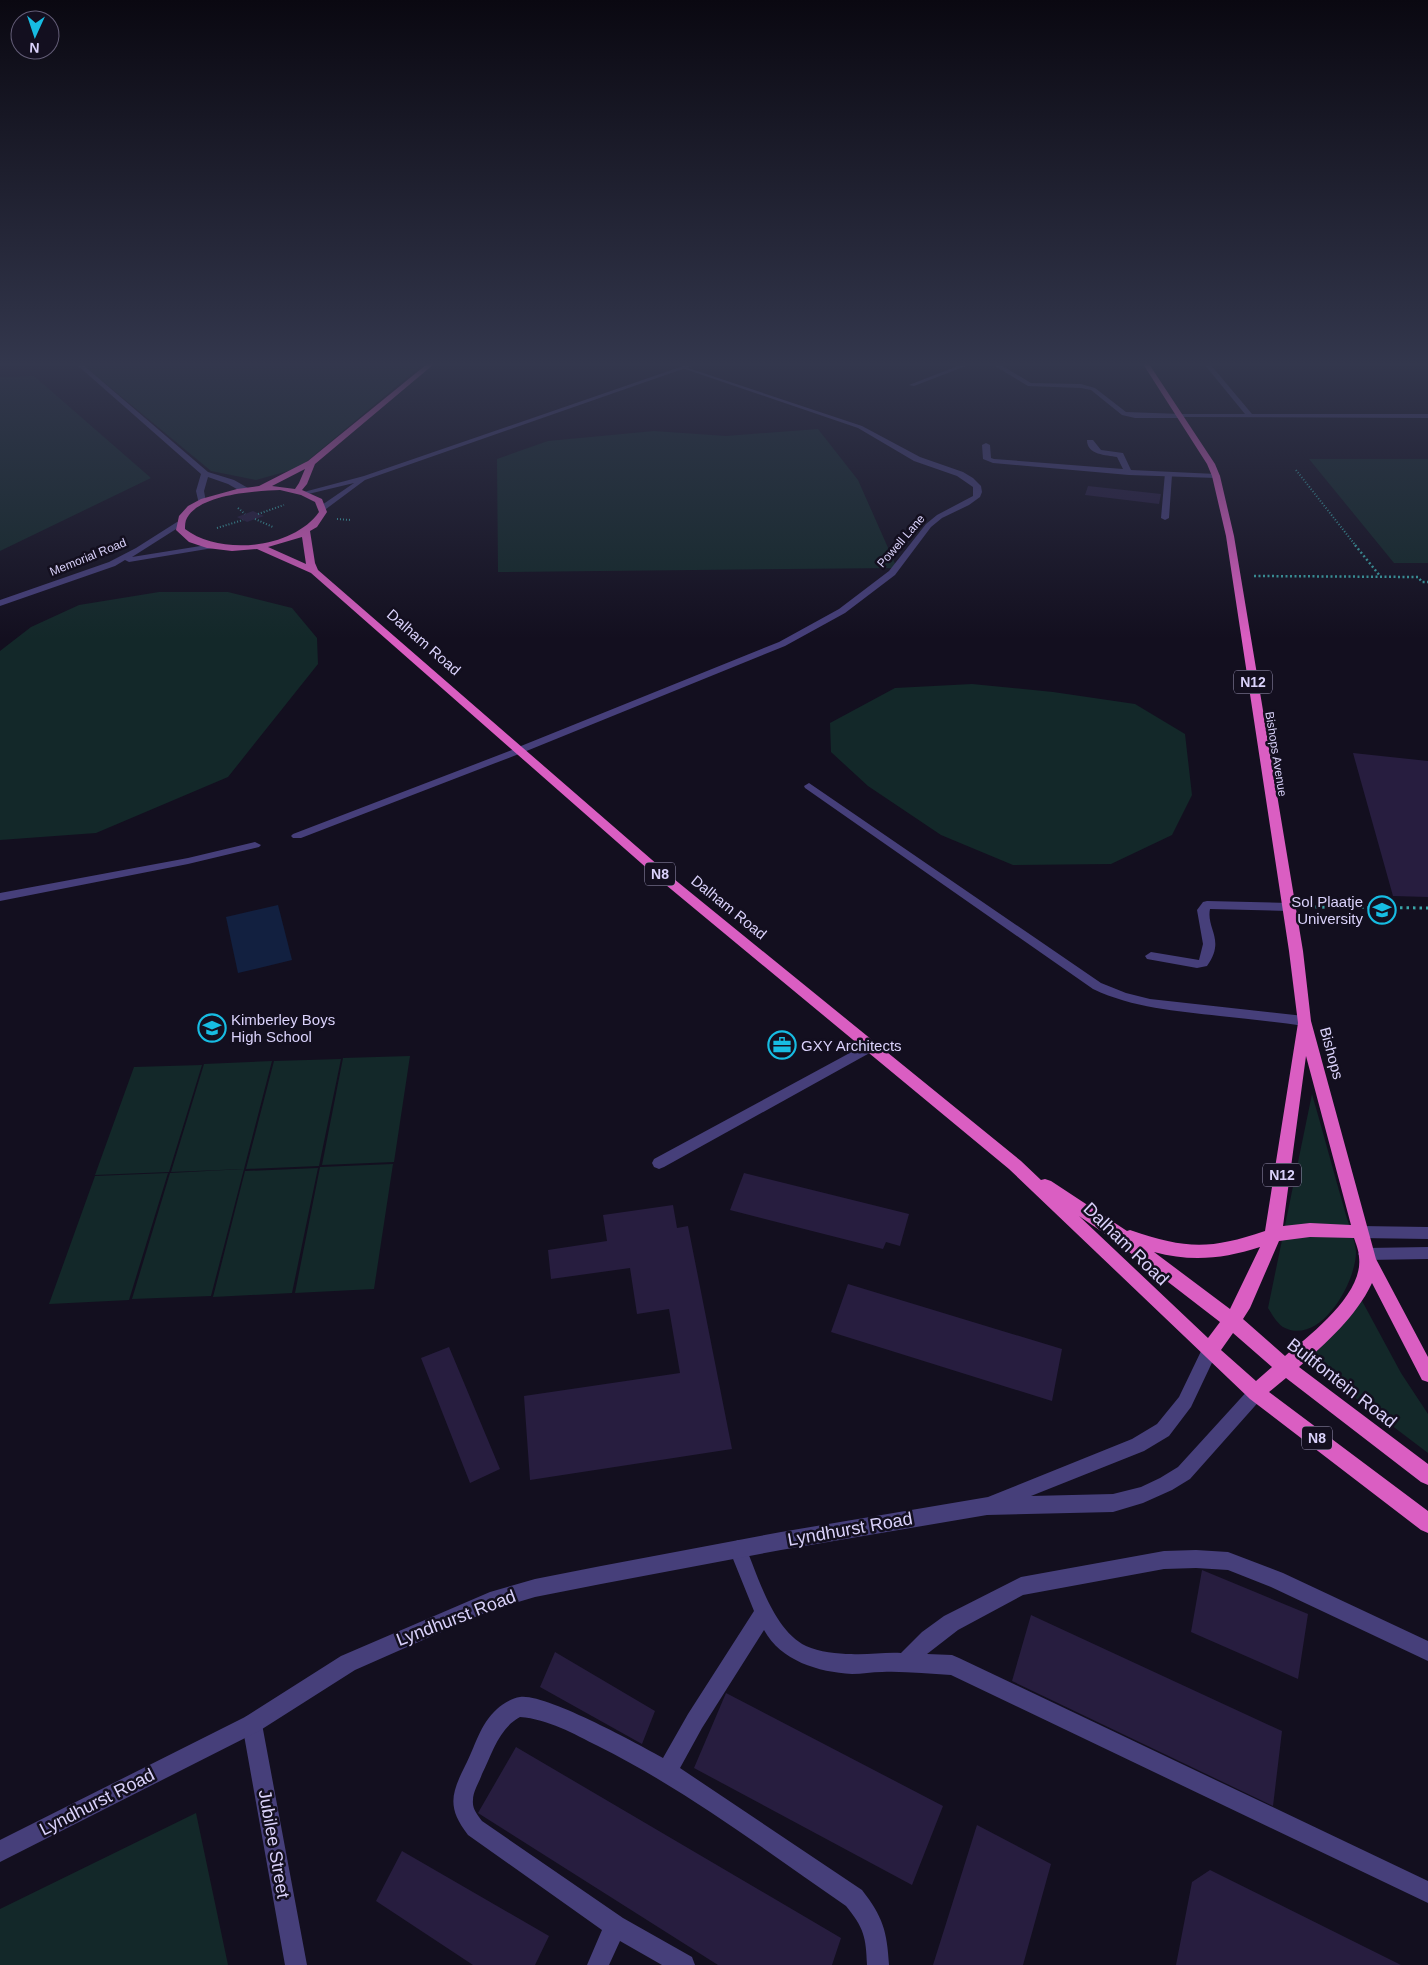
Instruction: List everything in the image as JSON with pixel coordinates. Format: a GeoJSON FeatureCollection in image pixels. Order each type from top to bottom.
{"type":"FeatureCollection","features":[{"type":"Feature","properties":{"kind":"highway"},"geometry":{"type":"LineString","coordinates":[[261,488],[311,463],[320,456]]}},
{"type":"Feature","properties":{"kind":"highway","name":"Bishops Avenue"},"geometry":{"type":"LineString","coordinates":[[1206,456],[1216,476],[1230,536],[1289,907],[1304,1020]]}},
{"type":"Feature","properties":{"kind":"highway"},"geometry":{"type":"LineString","coordinates":[[300,492],[311,463]]}},
{"type":"Feature","properties":{"kind":"highway"},"geometry":{"type":"LineString","coordinates":[[180,524],[186,512],[202,502],[245,490],[261,488],[300,492],[313,496],[323,507]]}},
{"type":"Feature","properties":{"kind":"highway","name":"N8"},"geometry":{"type":"LineString","coordinates":[[180,524],[180,530],[191,540],[213,546],[233,548],[256,546],[275,543],[306,531],[321,518],[323,507]]}},
{"type":"Feature","properties":{"kind":"highway"},"geometry":{"type":"LineString","coordinates":[[306,531],[310,563],[314,571]]}},
{"type":"Feature","properties":{"kind":"highway","name":"Dalham Road"},"geometry":{"type":"LineString","coordinates":[[256,546],[314,571],[670,882],[1015,1165],[1210,1350]]}},
{"type":"Feature","properties":{"kind":"highway","name":"Bishops"},"geometry":{"type":"LineString","coordinates":[[1256,1393],[1327,1329],[1349,1306],[1362,1288],[1366,1276],[1367,1256],[1304,1020]]}},
{"type":"Feature","properties":{"kind":"highway","name":"Bishops"},"geometry":{"type":"LineString","coordinates":[[1210,1350],[1241,1308],[1273,1236],[1304,1020]]}},
{"type":"Feature","properties":{"kind":"highway","name":"Dalham Road"},"geometry":{"type":"LineString","coordinates":[[1015,1165],[1117,1233],[1232,1321]]}},
{"type":"Feature","properties":{"kind":"highway"},"geometry":{"type":"LineString","coordinates":[[1117,1233],[1171,1251],[1209,1253],[1232,1249],[1273,1236],[1307,1230],[1360,1232]]}},
{"type":"Feature","properties":{"kind":"highway"},"geometry":{"type":"LineString","coordinates":[[1367,1256],[1428,1374]]}},
{"type":"Feature","properties":{"kind":"highway","name":"Bultfontein Road"},"geometry":{"type":"LineString","coordinates":[[1232,1321],[1284,1366],[1428,1476]]}},
{"type":"Feature","properties":{"kind":"highway","name":"N8"},"geometry":{"type":"LineString","coordinates":[[1210,1350],[1256,1393],[1428,1523]]}},
{"type":"Feature","properties":{"kind":"street"},"geometry":{"type":"LineString","coordinates":[[184,456],[205,474],[231,482],[245,490]]}},
{"type":"Feature","properties":{"kind":"street"},"geometry":{"type":"LineString","coordinates":[[300,492],[366,478],[430,456]]}},
{"type":"Feature","properties":{"kind":"street","name":"Powell Lane"},"geometry":{"type":"LineString","coordinates":[[520,750],[700,678],[814,628],[842,612],[899,566],[915,542],[934,521],[976,497],[978,492],[977,486],[970,480],[960,474],[911,456]]}},
{"type":"Feature","properties":{"kind":"street"},"geometry":{"type":"LineString","coordinates":[[988,456],[993,461],[1129,473],[1216,476]]}},
{"type":"Feature","properties":{"kind":"street"},"geometry":{"type":"LineString","coordinates":[[1120,456],[1129,473]]}},
{"type":"Feature","properties":{"kind":"street"},"geometry":{"type":"LineString","coordinates":[[202,502],[200,491],[205,474]]}},
{"type":"Feature","properties":{"kind":"street"},"geometry":{"type":"LineString","coordinates":[[1165,518],[1168,475]]}},
{"type":"Feature","properties":{"kind":"street"},"geometry":{"type":"LineString","coordinates":[[323,507],[366,478]]}},
{"type":"Feature","properties":{"kind":"street","name":"Memorial Road"},"geometry":{"type":"LineString","coordinates":[[0,603],[112,564],[139,550],[180,524]]}},
{"type":"Feature","properties":{"kind":"street"},"geometry":{"type":"LineString","coordinates":[[112,564],[151,555],[213,546]]}},
{"type":"Feature","properties":{"kind":"street"},"geometry":{"type":"LineString","coordinates":[[297,836],[520,750]]}},
{"type":"Feature","properties":{"kind":"street"},"geometry":{"type":"LineString","coordinates":[[809,786],[1097,986],[1110,993],[1126,999],[1167,1006],[1304,1020]]}},
{"type":"Feature","properties":{"kind":"street"},"geometry":{"type":"LineString","coordinates":[[0,897],[188,861],[255,845]]}},
{"type":"Feature","properties":{"kind":"street"},"geometry":{"type":"LineString","coordinates":[[1151,956],[1197,964],[1203,963],[1209,952],[1203,910],[1207,905],[1289,907]]}},
{"type":"Feature","properties":{"kind":"street"},"geometry":{"type":"LineString","coordinates":[[659,1163],[870,1047]]}},
{"type":"Feature","properties":{"kind":"street"},"geometry":{"type":"LineString","coordinates":[[1360,1232],[1428,1233]]}},
{"type":"Feature","properties":{"kind":"street"},"geometry":{"type":"LineString","coordinates":[[1367,1256],[1428,1253]]}},
{"type":"Feature","properties":{"kind":"street","name":"Lyndhurst Road"},"geometry":{"type":"LineString","coordinates":[[987,1506],[1138,1445],[1163,1430],[1186,1402],[1210,1350]]}},
{"type":"Feature","properties":{"kind":"street","name":"Lyndhurst Road"},"geometry":{"type":"LineString","coordinates":[[0,1851],[252,1724],[348,1663],[490,1601],[535,1588],[738,1549],[987,1506],[1113,1503],[1143,1495],[1184,1473],[1256,1393]]}},
{"type":"Feature","properties":{"kind":"street"},"geometry":{"type":"LineString","coordinates":[[738,1549],[764,1612],[776,1633],[801,1654],[828,1661],[852,1664],[883,1662],[952,1665],[1428,1892]]}},
{"type":"Feature","properties":{"kind":"street"},"geometry":{"type":"LineString","coordinates":[[905,1663],[929,1639],[950,1623],[1021,1586],[1164,1560],[1196,1559],[1228,1561],[1276,1580],[1428,1651]]}},
{"type":"Feature","properties":{"kind":"street"},"geometry":{"type":"LineString","coordinates":[[666,1771],[695,1721],[764,1612]]}},
{"type":"Feature","properties":{"kind":"street"},"geometry":{"type":"LineString","coordinates":[[684,1965],[615,1926],[475,1828],[466,1818],[462,1808],[462,1795],[496,1724],[521,1707],[535,1707],[591,1732],[666,1771],[854,1898],[870,1918],[877,1944],[878,1965]]}},
{"type":"Feature","properties":{"kind":"street","name":"Jubilee Street"},"geometry":{"type":"LineString","coordinates":[[252,1724],[296,1965]]}},
{"type":"Feature","properties":{"kind":"street"},"geometry":{"type":"LineString","coordinates":[[598,1965],[615,1926]]}},
{"type":"Feature","properties":{"kind":"path"},"geometry":{"type":"LineString","coordinates":[[1296,470],[1381,577]]}},
{"type":"Feature","properties":{"kind":"path"},"geometry":{"type":"LineString","coordinates":[[240,510],[245,514]]}},
{"type":"Feature","properties":{"kind":"path"},"geometry":{"type":"LineString","coordinates":[[258,514],[269,510]]}},
{"type":"Feature","properties":{"kind":"path"},"geometry":{"type":"LineString","coordinates":[[255,519],[265,523]]}},
{"type":"Feature","properties":{"kind":"path"},"geometry":{"type":"LineString","coordinates":[[233,523],[243,520]]}},
{"type":"Feature","properties":{"kind":"path"},"geometry":{"type":"LineString","coordinates":[[1236,576],[1418,577],[1422,582],[1428,582]]}},
{"type":"Feature","properties":{"kind":"path"},"geometry":{"type":"LineString","coordinates":[[1289,907],[1428,908]]}},
{"type":"Feature","properties":{"kind":"green space"},"geometry":{"type":"Polygon","coordinates":[[[0,456],[125,456],[151,478],[0,551],[0,456]]]}},
{"type":"Feature","properties":{"kind":"green space"},"geometry":{"type":"Polygon","coordinates":[[[193,456],[314,456],[299,468],[256,480],[211,471],[193,456]]]}},
{"type":"Feature","properties":{"kind":"green space"},"geometry":{"type":"Polygon","coordinates":[[[506,456],[839,456],[858,480],[897,568],[498,572],[497,459],[506,456]]]}},
{"type":"Feature","properties":{"kind":"green space"},"geometry":{"type":"Polygon","coordinates":[[[1309,459],[1428,459],[1428,563],[1394,563],[1309,459]]]}},
{"type":"Feature","properties":{"kind":"green space"},"geometry":{"type":"Polygon","coordinates":[[[159,592],[228,592],[292,608],[317,638],[318,664],[228,777],[96,833],[0,840],[0,651],[31,627],[79,605],[159,592]]]}},
{"type":"Feature","properties":{"kind":"green space"},"geometry":{"type":"Polygon","coordinates":[[[972,684],[1053,692],[1135,704],[1185,734],[1192,795],[1172,835],[1111,864],[1013,865],[941,835],[868,786],[831,752],[830,723],[895,688],[972,684]]]}},
{"type":"Feature","properties":{"kind":"green space"},"geometry":{"type":"Polygon","coordinates":[[[410,1056],[394,1162],[322,1165],[343,1058],[410,1056]]]}},
{"type":"Feature","properties":{"kind":"green space"},"geometry":{"type":"Polygon","coordinates":[[[341,1059],[319,1166],[246,1169],[274,1061],[341,1059]]]}},
{"type":"Feature","properties":{"kind":"green space"},"geometry":{"type":"Polygon","coordinates":[[[272,1061],[244,1169],[171,1172],[204,1064],[272,1061]]]}},
{"type":"Feature","properties":{"kind":"green space"},"geometry":{"type":"Polygon","coordinates":[[[202,1065],[169,1172],[95,1175],[134,1067],[202,1065]]]}},
{"type":"Feature","properties":{"kind":"green space"},"geometry":{"type":"Polygon","coordinates":[[[1312,1094],[1345,1213],[1353,1235],[1356,1252],[1350,1279],[1334,1308],[1311,1328],[1298,1331],[1282,1326],[1268,1308],[1312,1094]]]}},
{"type":"Feature","properties":{"kind":"green space"},"geometry":{"type":"Polygon","coordinates":[[[393,1164],[374,1289],[295,1293],[320,1167],[393,1164]]]}},
{"type":"Feature","properties":{"kind":"green space"},"geometry":{"type":"Polygon","coordinates":[[[318,1168],[292,1293],[213,1297],[245,1171],[318,1168]]]}},
{"type":"Feature","properties":{"kind":"green space"},"geometry":{"type":"Polygon","coordinates":[[[244,1169],[211,1296],[132,1299],[170,1173],[244,1169]]]}},
{"type":"Feature","properties":{"kind":"green space"},"geometry":{"type":"Polygon","coordinates":[[[168,1173],[129,1300],[49,1304],[95,1176],[168,1173]]]}},
{"type":"Feature","properties":{"kind":"green space"},"geometry":{"type":"Polygon","coordinates":[[[1361,1299],[1401,1373],[1428,1414],[1428,1453],[1304,1359],[1361,1299]]]}},
{"type":"Feature","properties":{"kind":"green space"},"geometry":{"type":"Polygon","coordinates":[[[196,1813],[228,1965],[0,1965],[0,1909],[196,1813]]]}},
{"type":"Feature","properties":{"kind":"water"},"geometry":{"type":"Polygon","coordinates":[[[278,905],[292,960],[238,973],[226,917],[278,905]]]}},
{"type":"Feature","properties":{"kind":"building"},"geometry":{"type":"Polygon","coordinates":[[[1088,486],[1161,494],[1159,504],[1085,495],[1088,486]]]}},
{"type":"Feature","properties":{"kind":"building"},"geometry":{"type":"Polygon","coordinates":[[[253,511],[264,516],[247,522],[237,517],[253,511]]]}},
{"type":"Feature","properties":{"kind":"building"},"geometry":{"type":"Polygon","coordinates":[[[1353,753],[1428,761],[1428,897],[1393,896],[1353,753]]]}},
{"type":"Feature","properties":{"kind":"building"},"geometry":{"type":"Polygon","coordinates":[[[744,1173],[909,1214],[900,1246],[886,1242],[883,1249],[730,1210],[744,1173]]]}},
{"type":"Feature","properties":{"kind":"building"},"geometry":{"type":"Polygon","coordinates":[[[673,1205],[677,1228],[688,1226],[732,1449],[530,1480],[524,1396],[680,1373],[669,1309],[637,1314],[630,1268],[551,1279],[548,1250],[607,1241],[603,1215],[673,1205]]]}},
{"type":"Feature","properties":{"kind":"building"},"geometry":{"type":"Polygon","coordinates":[[[848,1284],[1062,1349],[1052,1401],[831,1332],[848,1284]]]}},
{"type":"Feature","properties":{"kind":"building"},"geometry":{"type":"Polygon","coordinates":[[[449,1347],[500,1469],[470,1483],[421,1358],[449,1347]]]}},
{"type":"Feature","properties":{"kind":"building"},"geometry":{"type":"Polygon","coordinates":[[[1202,1570],[1308,1614],[1298,1679],[1191,1632],[1202,1570]]]}},
{"type":"Feature","properties":{"kind":"building"},"geometry":{"type":"Polygon","coordinates":[[[1031,1615],[1282,1731],[1273,1806],[1012,1681],[1031,1615]]]}},
{"type":"Feature","properties":{"kind":"building"},"geometry":{"type":"Polygon","coordinates":[[[555,1652],[655,1711],[642,1744],[540,1687],[555,1652]]]}},
{"type":"Feature","properties":{"kind":"building"},"geometry":{"type":"Polygon","coordinates":[[[726,1693],[943,1806],[912,1885],[694,1768],[726,1693]]]}},
{"type":"Feature","properties":{"kind":"building"},"geometry":{"type":"Polygon","coordinates":[[[516,1747],[841,1938],[832,1965],[718,1965],[478,1813],[516,1747]]]}},
{"type":"Feature","properties":{"kind":"building"},"geometry":{"type":"Polygon","coordinates":[[[977,1825],[1051,1864],[1023,1965],[933,1965],[977,1825]]]}},
{"type":"Feature","properties":{"kind":"building"},"geometry":{"type":"Polygon","coordinates":[[[402,1851],[549,1936],[535,1965],[473,1965],[376,1901],[402,1851]]]}},
{"type":"Feature","properties":{"kind":"building"},"geometry":{"type":"Polygon","coordinates":[[[1210,1870],[1401,1965],[1176,1965],[1192,1882],[1210,1870]]]}},
{"type":"Feature","properties":{"kind":"place","name":"Sol Plaatje University"},"geometry":{"type":"Point","coordinates":[1382,910]}},
{"type":"Feature","properties":{"kind":"place","name":"Kimberley Boys High School"},"geometry":{"type":"Point","coordinates":[212,1028]}},
{"type":"Feature","properties":{"kind":"place","name":"GXY Architects"},"geometry":{"type":"Point","coordinates":[782,1045]}}]}
